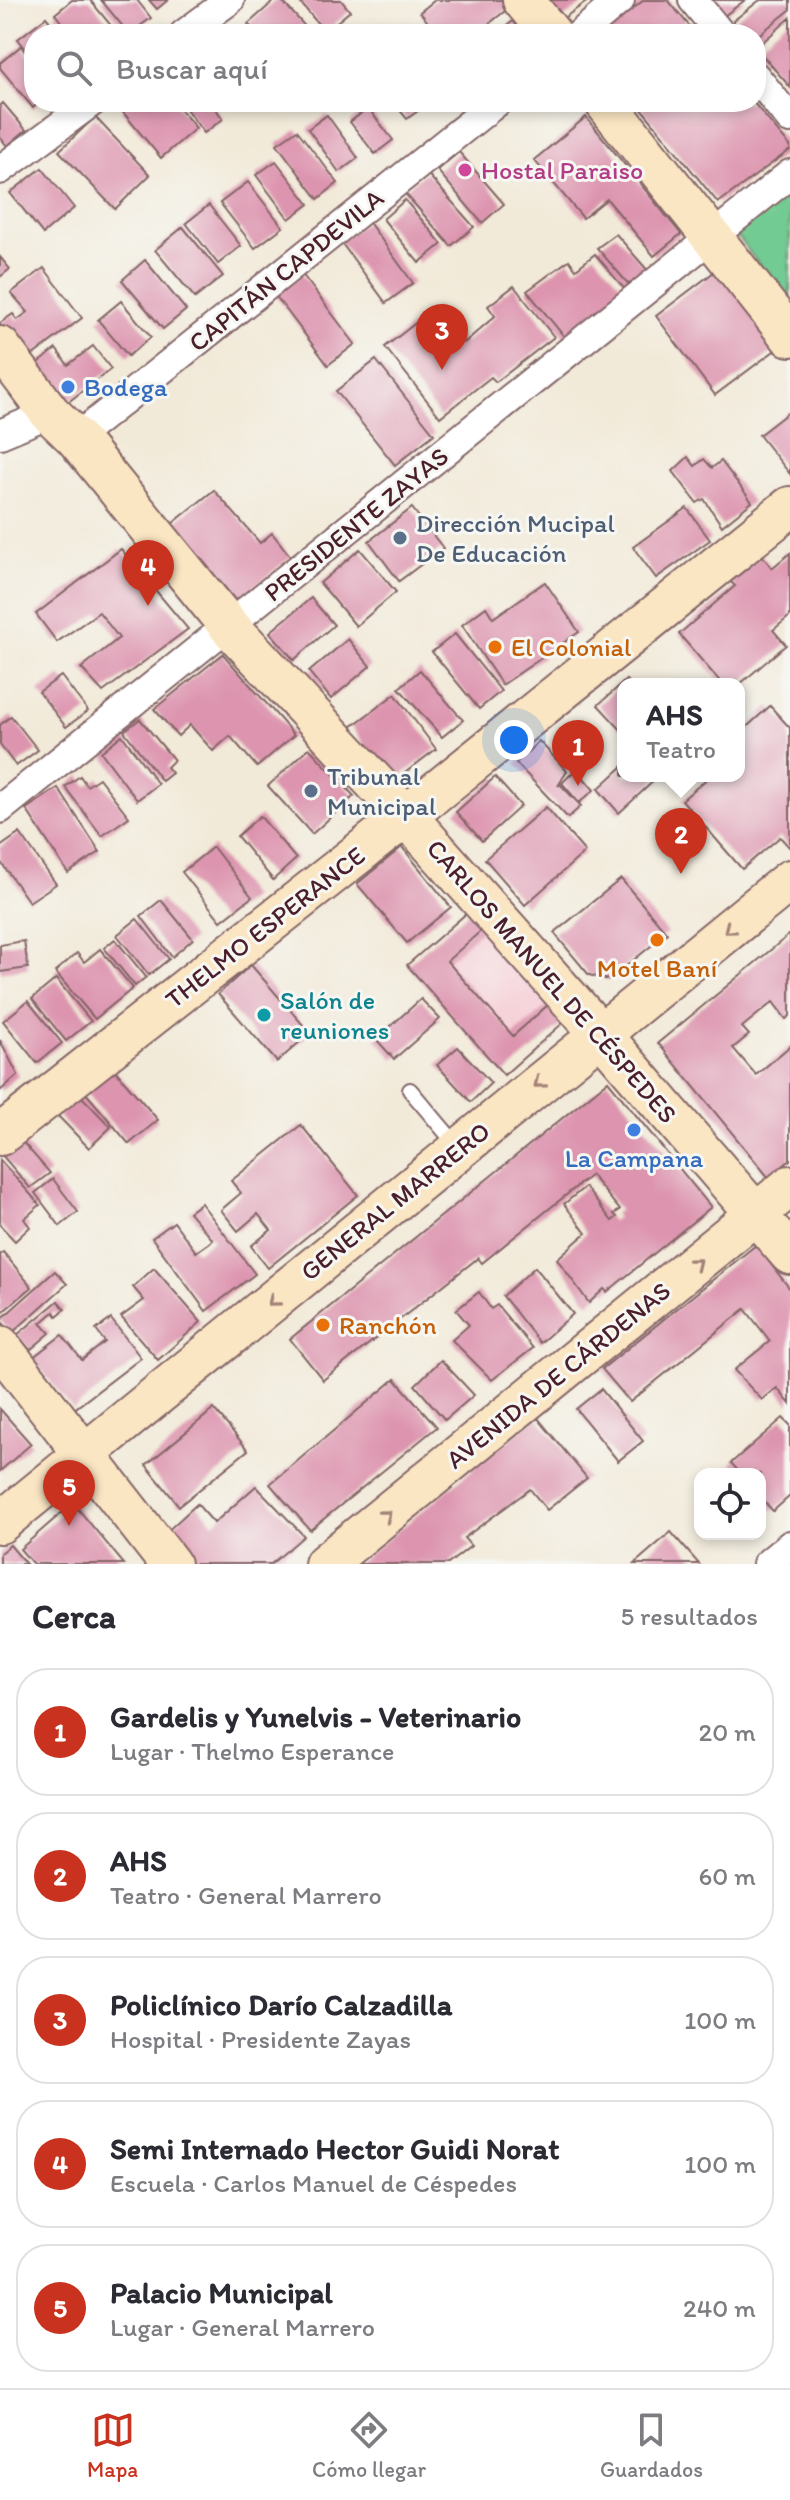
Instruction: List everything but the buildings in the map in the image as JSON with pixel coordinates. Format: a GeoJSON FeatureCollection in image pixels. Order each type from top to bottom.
{"type":"FeatureCollection","features":[{"type":"Feature","properties":{"kind":"main road"},"geometry":{"type":"LineString","coordinates":[[523,0],[543,24]]}},
{"type":"Feature","properties":{"kind":"main road"},"geometry":{"type":"LineString","coordinates":[[613,112],[790,336]]}},
{"type":"Feature","properties":{"kind":"main road","name":"CARLOS MANUEL DE CÉSPEDES"},"geometry":{"type":"LineString","coordinates":[[0,347],[229,626],[406,816],[600,1033],[790,1254]]}},
{"type":"Feature","properties":{"kind":"main road","name":"THELMO ESPERANCE"},"geometry":{"type":"LineString","coordinates":[[0,1135],[406,816],[790,507]]}},
{"type":"Feature","properties":{"kind":"main road","name":"GENERAL MARRERO"},"geometry":{"type":"LineString","coordinates":[[0,1523],[790,880]]}},
{"type":"Feature","properties":{"kind":"main road","name":"AVENIDA DE CÁRDENAS"},"geometry":{"type":"LineString","coordinates":[[325,1564],[790,1186]]}},
{"type":"Feature","properties":{"kind":"main road"},"geometry":{"type":"LineString","coordinates":[[0,1346],[170,1564]]}},
{"type":"Feature","properties":{"kind":"street"},"geometry":{"type":"LineString","coordinates":[[198,24],[230,0]]}},
{"type":"Feature","properties":{"kind":"street"},"geometry":{"type":"LineString","coordinates":[[592,24],[620,0]]}},
{"type":"Feature","properties":{"kind":"street"},"geometry":{"type":"LineString","coordinates":[[693,0],[713,24]]}},
{"type":"Feature","properties":{"kind":"street"},"geometry":{"type":"LineString","coordinates":[[766,89],[790,119]]}},
{"type":"Feature","properties":{"kind":"street"},"geometry":{"type":"LineString","coordinates":[[0,170],[78,112]]}},
{"type":"Feature","properties":{"kind":"street","name":"CAPITÁN CAPDEVILA"},"geometry":{"type":"LineString","coordinates":[[0,434],[63,426],[484,112]]}},
{"type":"Feature","properties":{"kind":"street","name":"PRESIDENTE ZAYAS"},"geometry":{"type":"LineString","coordinates":[[0,809],[790,174]]}},
{"type":"Feature","properties":{"kind":"street"},"geometry":{"type":"LineString","coordinates":[[767,1564],[790,1545]]}},
{"type":"Feature","properties":{"kind":"lane"},"geometry":{"type":"LineString","coordinates":[[410,1090],[460,1148]]}},
{"type":"Feature","properties":{"kind":"shaded area"},"geometry":{"type":"Polygon","coordinates":[[[468,912],[564,1022],[504,1075],[407,965],[468,912]]]}},
{"type":"Feature","properties":{"kind":"green space"},"geometry":{"type":"Polygon","coordinates":[[[790,157],[790,306],[721,215],[790,157]]]}},
{"type":"Feature","properties":{"kind":"place","name":"Hostal Paraiso"},"geometry":{"type":"Point","coordinates":[465,170]}},
{"type":"Feature","properties":{"kind":"place","name":"Policlínico Darío Calzadilla"},"geometry":{"type":"Point","coordinates":[442,370]}},
{"type":"Feature","properties":{"kind":"place","name":"Bodega"},"geometry":{"type":"Point","coordinates":[68,387]}},
{"type":"Feature","properties":{"kind":"place","name":"Dirección Mucipal De Educación"},"geometry":{"type":"Point","coordinates":[400,538]}},
{"type":"Feature","properties":{"kind":"place","name":"Semi Internado Hector Guidi Norat"},"geometry":{"type":"Point","coordinates":[148,606]}},
{"type":"Feature","properties":{"kind":"place","name":"El Colonial"},"geometry":{"type":"Point","coordinates":[495,647]}},
{"type":"Feature","properties":{"kind":"place","name":"Gardelis y Yunelvis - Veterinario"},"geometry":{"type":"Point","coordinates":[578,786]}},
{"type":"Feature","properties":{"kind":"place","name":"Tribunal Municipal"},"geometry":{"type":"Point","coordinates":[311,791]}},
{"type":"Feature","properties":{"kind":"place","name":"AHS"},"geometry":{"type":"Point","coordinates":[681,874]}},
{"type":"Feature","properties":{"kind":"place","name":"Motel Baní"},"geometry":{"type":"Point","coordinates":[657,940]}},
{"type":"Feature","properties":{"kind":"place","name":"Salón de reuniones"},"geometry":{"type":"Point","coordinates":[264,1015]}},
{"type":"Feature","properties":{"kind":"place","name":"La Campana"},"geometry":{"type":"Point","coordinates":[634,1130]}},
{"type":"Feature","properties":{"kind":"place","name":"Ranchón"},"geometry":{"type":"Point","coordinates":[323,1325]}},
{"type":"Feature","properties":{"kind":"place","name":"Palacio Municipal"},"geometry":{"type":"Point","coordinates":[69,1526]}}]}
